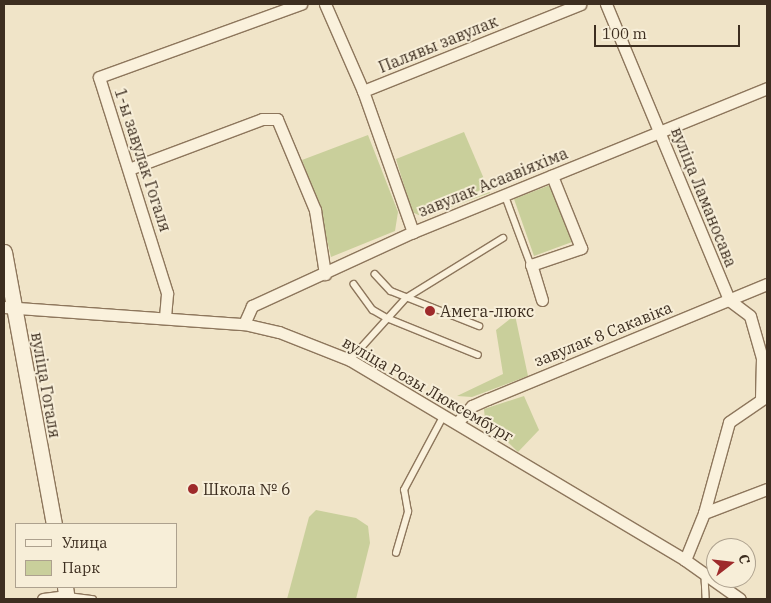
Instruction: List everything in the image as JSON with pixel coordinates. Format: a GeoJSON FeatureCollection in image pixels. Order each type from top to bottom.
{"type":"FeatureCollection","features":[{"type":"Feature","properties":{"kind":"main road","name":"вуліца Гогаля"},"geometry":{"type":"LineString","coordinates":[[4,252],[9,307],[54,523]]}},
{"type":"Feature","properties":{"kind":"street","name":"1-ы завулак Гогаля"},"geometry":{"type":"LineString","coordinates":[[165,317],[167,293],[130,169],[99,77],[301,4]]}},
{"type":"Feature","properties":{"kind":"street"},"geometry":{"type":"LineString","coordinates":[[326,4],[363,91],[412,232]]}},
{"type":"Feature","properties":{"kind":"street","name":"Палявы завулак"},"geometry":{"type":"LineString","coordinates":[[363,91],[580,4]]}},
{"type":"Feature","properties":{"kind":"street","name":"вуліца Ламаносава"},"geometry":{"type":"LineString","coordinates":[[606,4],[729,300]]}},
{"type":"Feature","properties":{"kind":"street","name":"завулак Асаавіяхіма"},"geometry":{"type":"LineString","coordinates":[[244,324],[252,306],[325,274],[412,232],[661,133],[767,88]]}},
{"type":"Feature","properties":{"kind":"street"},"geometry":{"type":"LineString","coordinates":[[130,169],[262,119],[277,119],[315,210],[325,274]]}},
{"type":"Feature","properties":{"kind":"street"},"geometry":{"type":"LineString","coordinates":[[542,300],[530,265],[581,248],[552,176]]}},
{"type":"Feature","properties":{"kind":"street","name":"завулак 8 Сакавіка"},"geometry":{"type":"LineString","coordinates":[[457,423],[472,406],[767,284]]}},
{"type":"Feature","properties":{"kind":"street"},"geometry":{"type":"LineString","coordinates":[[685,560],[704,513],[730,422],[764,398],[762,358],[750,316],[729,300]]}},
{"type":"Feature","properties":{"kind":"street","name":"вуліца Розы Люксембург"},"geometry":{"type":"LineString","coordinates":[[9,307],[244,324],[278,332],[350,360],[685,560],[705,577],[740,599]]}},
{"type":"Feature","properties":{"kind":"street"},"geometry":{"type":"LineString","coordinates":[[704,513],[767,489]]}},
{"type":"Feature","properties":{"kind":"street"},"geometry":{"type":"LineString","coordinates":[[44,599],[67,594]]}},
{"type":"Feature","properties":{"kind":"lane"},"geometry":{"type":"LineString","coordinates":[[505,195],[530,265]]}},
{"type":"Feature","properties":{"kind":"lane"},"geometry":{"type":"LineString","coordinates":[[350,360],[406,298],[503,238]]}},
{"type":"Feature","properties":{"kind":"lane"},"geometry":{"type":"LineString","coordinates":[[375,274],[391,292],[479,326]]}},
{"type":"Feature","properties":{"kind":"lane"},"geometry":{"type":"LineString","coordinates":[[354,284],[373,310],[387,318],[478,355]]}},
{"type":"Feature","properties":{"kind":"lane"},"geometry":{"type":"LineString","coordinates":[[396,553],[408,512],[404,490],[444,415]]}},
{"type":"Feature","properties":{"kind":"lane"},"geometry":{"type":"LineString","coordinates":[[705,577],[706,599]]}},
{"type":"Feature","properties":{"kind":"lane"},"geometry":{"type":"LineString","coordinates":[[67,594],[93,599]]}},
{"type":"Feature","properties":{"kind":"green space"},"geometry":{"type":"Polygon","coordinates":[[[464,132],[490,193],[423,217],[412,212],[396,159],[464,132]]]}},
{"type":"Feature","properties":{"kind":"green space"},"geometry":{"type":"Polygon","coordinates":[[[368,135],[398,212],[395,231],[331,257],[319,206],[302,160],[368,135]]]}},
{"type":"Feature","properties":{"kind":"green space"},"geometry":{"type":"Polygon","coordinates":[[[550,185],[572,242],[534,256],[514,199],[550,185]]]}},
{"type":"Feature","properties":{"kind":"green space"},"geometry":{"type":"Polygon","coordinates":[[[515,315],[528,376],[472,397],[457,396],[503,374],[496,330],[515,315]]]}},
{"type":"Feature","properties":{"kind":"green space"},"geometry":{"type":"Polygon","coordinates":[[[524,396],[539,430],[518,452],[485,420],[484,409],[524,396]]]}},
{"type":"Feature","properties":{"kind":"green space"},"geometry":{"type":"Polygon","coordinates":[[[316,510],[356,518],[368,526],[370,543],[356,599],[287,599],[309,517],[316,510]]]}},
{"type":"Feature","properties":{"kind":"place","name":"Амега-люкс"},"geometry":{"type":"Point","coordinates":[430,311]}},
{"type":"Feature","properties":{"kind":"place","name":"Школа № 6"},"geometry":{"type":"Point","coordinates":[193,489]}}]}
